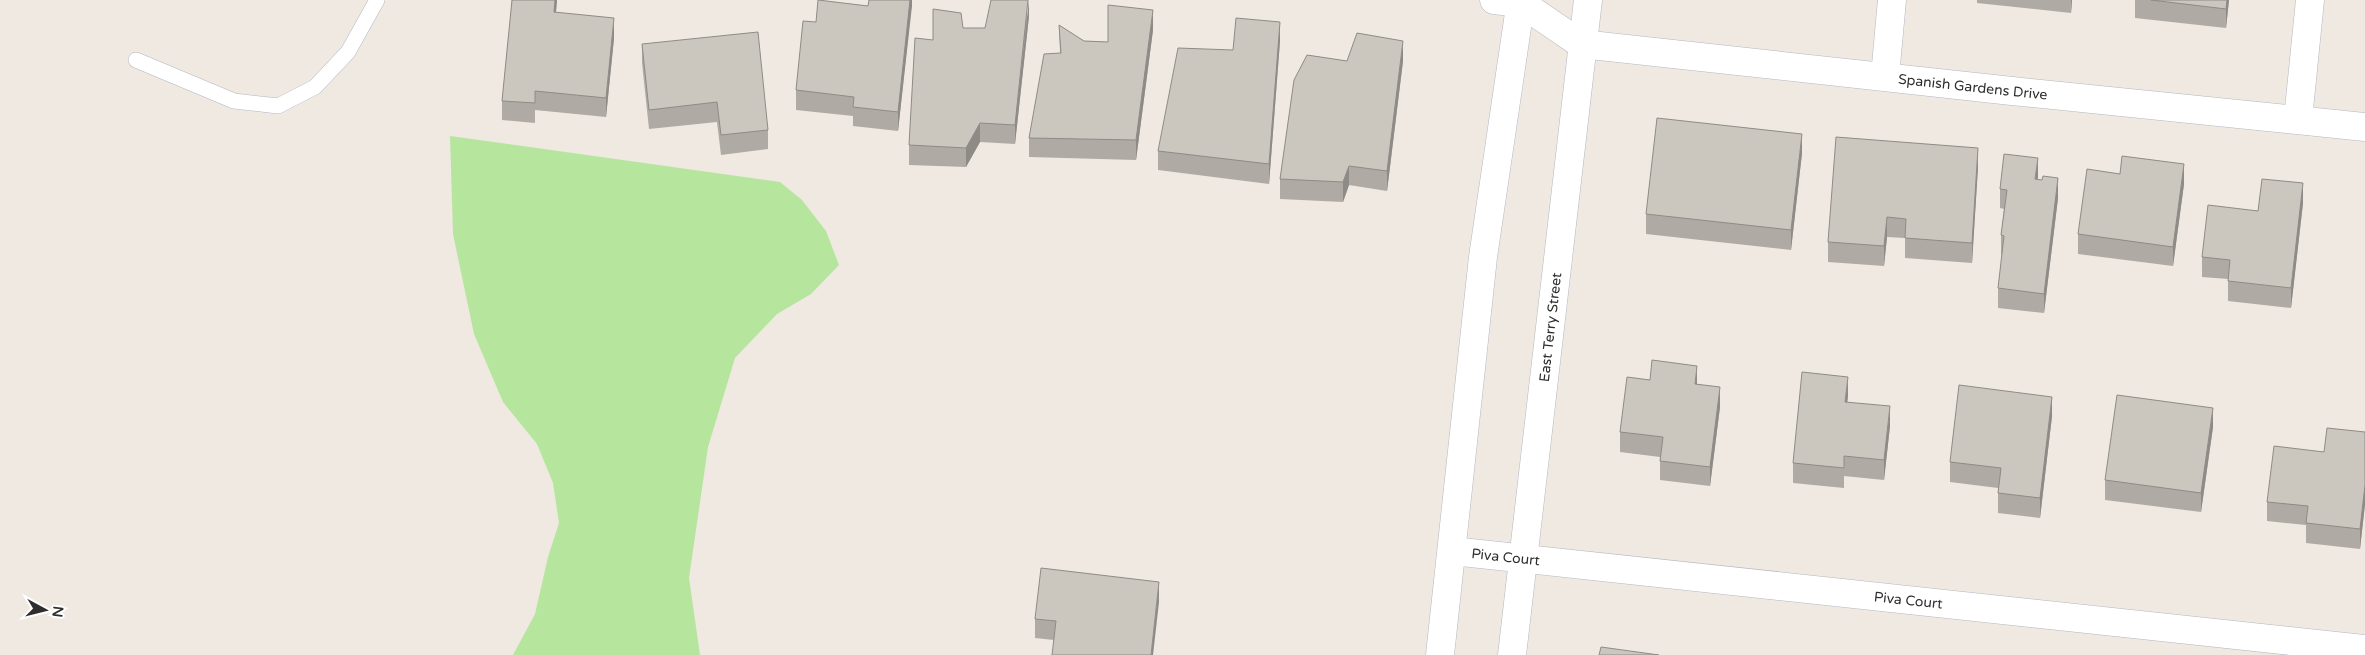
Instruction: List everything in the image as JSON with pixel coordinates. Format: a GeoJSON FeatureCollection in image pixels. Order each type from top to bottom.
{"type":"FeatureCollection","features":[{"type":"Feature","properties":{"kind":"street","name":"East Terry Street"},"geometry":{"type":"LineString","coordinates":[[1512,655],[1581,44],[1588,0]]}},
{"type":"Feature","properties":{"kind":"street"},"geometry":{"type":"LineString","coordinates":[[1885,76],[1892,0]]}},
{"type":"Feature","properties":{"kind":"street"},"geometry":{"type":"LineString","coordinates":[[2298,119],[2310,0]]}},
{"type":"Feature","properties":{"kind":"street"},"geometry":{"type":"LineString","coordinates":[[1440,655],[1512,1],[1581,44]]}},
{"type":"Feature","properties":{"kind":"street","name":"Spanish Gardens Drive"},"geometry":{"type":"LineString","coordinates":[[1581,44],[1885,76],[2012,92],[2365,127]]}},
{"type":"Feature","properties":{"kind":"street","name":"Piva Court"},"geometry":{"type":"LineString","coordinates":[[1452,551],[2365,649]]}},
{"type":"Feature","properties":{"kind":"lane"},"geometry":{"type":"LineString","coordinates":[[136,60],[234,101],[278,106],[315,87],[348,52],[376,0]]}},
{"type":"Feature","properties":{"kind":"green space"},"geometry":{"type":"Polygon","coordinates":[[[450,136],[780,182],[802,200],[826,231],[839,265],[811,294],[777,314],[735,358],[708,447],[689,578],[700,655],[513,655],[535,614],[548,557],[559,523],[553,483],[537,444],[503,402],[474,334],[453,234],[450,136]]]}},
{"type":"Feature","properties":{"kind":"building"},"geometry":{"type":"Polygon","coordinates":[[[512,0],[555,0],[554,12],[614,18],[606,98],[535,91],[535,103],[502,101],[512,0]]]}},
{"type":"Feature","properties":{"kind":"building"},"geometry":{"type":"Polygon","coordinates":[[[818,0],[868,6],[869,0],[910,0],[898,112],[853,107],[854,97],[796,90],[803,21],[816,22],[818,0]]]}},
{"type":"Feature","properties":{"kind":"building"},"geometry":{"type":"Polygon","coordinates":[[[991,0],[1028,0],[1015,125],[980,123],[966,148],[909,145],[915,38],[933,40],[933,9],[961,13],[963,28],[985,28],[991,0]]]}},
{"type":"Feature","properties":{"kind":"building"},"geometry":{"type":"Polygon","coordinates":[[[2151,0],[2227,0],[2226,9],[2151,0]]]}},
{"type":"Feature","properties":{"kind":"building"},"geometry":{"type":"Polygon","coordinates":[[[1108,5],[1153,10],[1136,140],[1029,138],[1044,54],[1061,53],[1059,25],[1084,41],[1108,42],[1108,5]]]}},
{"type":"Feature","properties":{"kind":"building"},"geometry":{"type":"Polygon","coordinates":[[[1236,18],[1280,22],[1269,164],[1158,151],[1178,48],[1233,50],[1236,18]]]}},
{"type":"Feature","properties":{"kind":"building"},"geometry":{"type":"Polygon","coordinates":[[[758,32],[768,130],[721,135],[717,102],[649,110],[642,44],[758,32]]]}},
{"type":"Feature","properties":{"kind":"building"},"geometry":{"type":"Polygon","coordinates":[[[1357,33],[1403,41],[1387,171],[1349,166],[1343,182],[1280,179],[1294,80],[1307,55],[1347,61],[1357,33]]]}},
{"type":"Feature","properties":{"kind":"building"},"geometry":{"type":"Polygon","coordinates":[[[1657,118],[1802,134],[1791,230],[1646,214],[1657,118]]]}},
{"type":"Feature","properties":{"kind":"building"},"geometry":{"type":"Polygon","coordinates":[[[1836,137],[1978,148],[1972,243],[1905,238],[1906,219],[1887,217],[1884,246],[1828,242],[1836,137]]]}},
{"type":"Feature","properties":{"kind":"building"},"geometry":{"type":"Polygon","coordinates":[[[2004,154],[2038,158],[2035,179],[2042,180],[2043,176],[2058,178],[2044,294],[1998,288],[2004,236],[2001,235],[2007,190],[2000,189],[2004,154]]]}},
{"type":"Feature","properties":{"kind":"building"},"geometry":{"type":"Polygon","coordinates":[[[2122,156],[2184,164],[2173,247],[2078,234],[2087,169],[2120,174],[2122,156]]]}},
{"type":"Feature","properties":{"kind":"building"},"geometry":{"type":"Polygon","coordinates":[[[2262,179],[2303,183],[2291,288],[2228,281],[2230,260],[2202,257],[2208,205],[2258,211],[2262,179]]]}},
{"type":"Feature","properties":{"kind":"building"},"geometry":{"type":"Polygon","coordinates":[[[1652,360],[1697,366],[1695,384],[1720,387],[1710,467],[1660,461],[1663,437],[1620,432],[1627,377],[1650,380],[1652,360]]]}},
{"type":"Feature","properties":{"kind":"building"},"geometry":{"type":"Polygon","coordinates":[[[1802,372],[1848,377],[1845,402],[1890,406],[1884,460],[1844,456],[1844,468],[1793,463],[1802,372]]]}},
{"type":"Feature","properties":{"kind":"building"},"geometry":{"type":"Polygon","coordinates":[[[1959,385],[2052,397],[2040,498],[1998,493],[2001,468],[1950,462],[1959,385]]]}},
{"type":"Feature","properties":{"kind":"building"},"geometry":{"type":"Polygon","coordinates":[[[2117,395],[2213,408],[2201,493],[2105,480],[2117,395]]]}},
{"type":"Feature","properties":{"kind":"building"},"geometry":{"type":"Polygon","coordinates":[[[2327,428],[2365,432],[2365,485],[2360,529],[2306,523],[2308,506],[2267,502],[2274,446],[2324,452],[2327,428]]]}},
{"type":"Feature","properties":{"kind":"building"},"geometry":{"type":"Polygon","coordinates":[[[1041,568],[1159,582],[1151,655],[1052,655],[1056,621],[1035,619],[1041,568]]]}},
{"type":"Feature","properties":{"kind":"building"},"geometry":{"type":"Polygon","coordinates":[[[1601,647],[1659,655],[1599,655],[1601,647]]]}}]}
